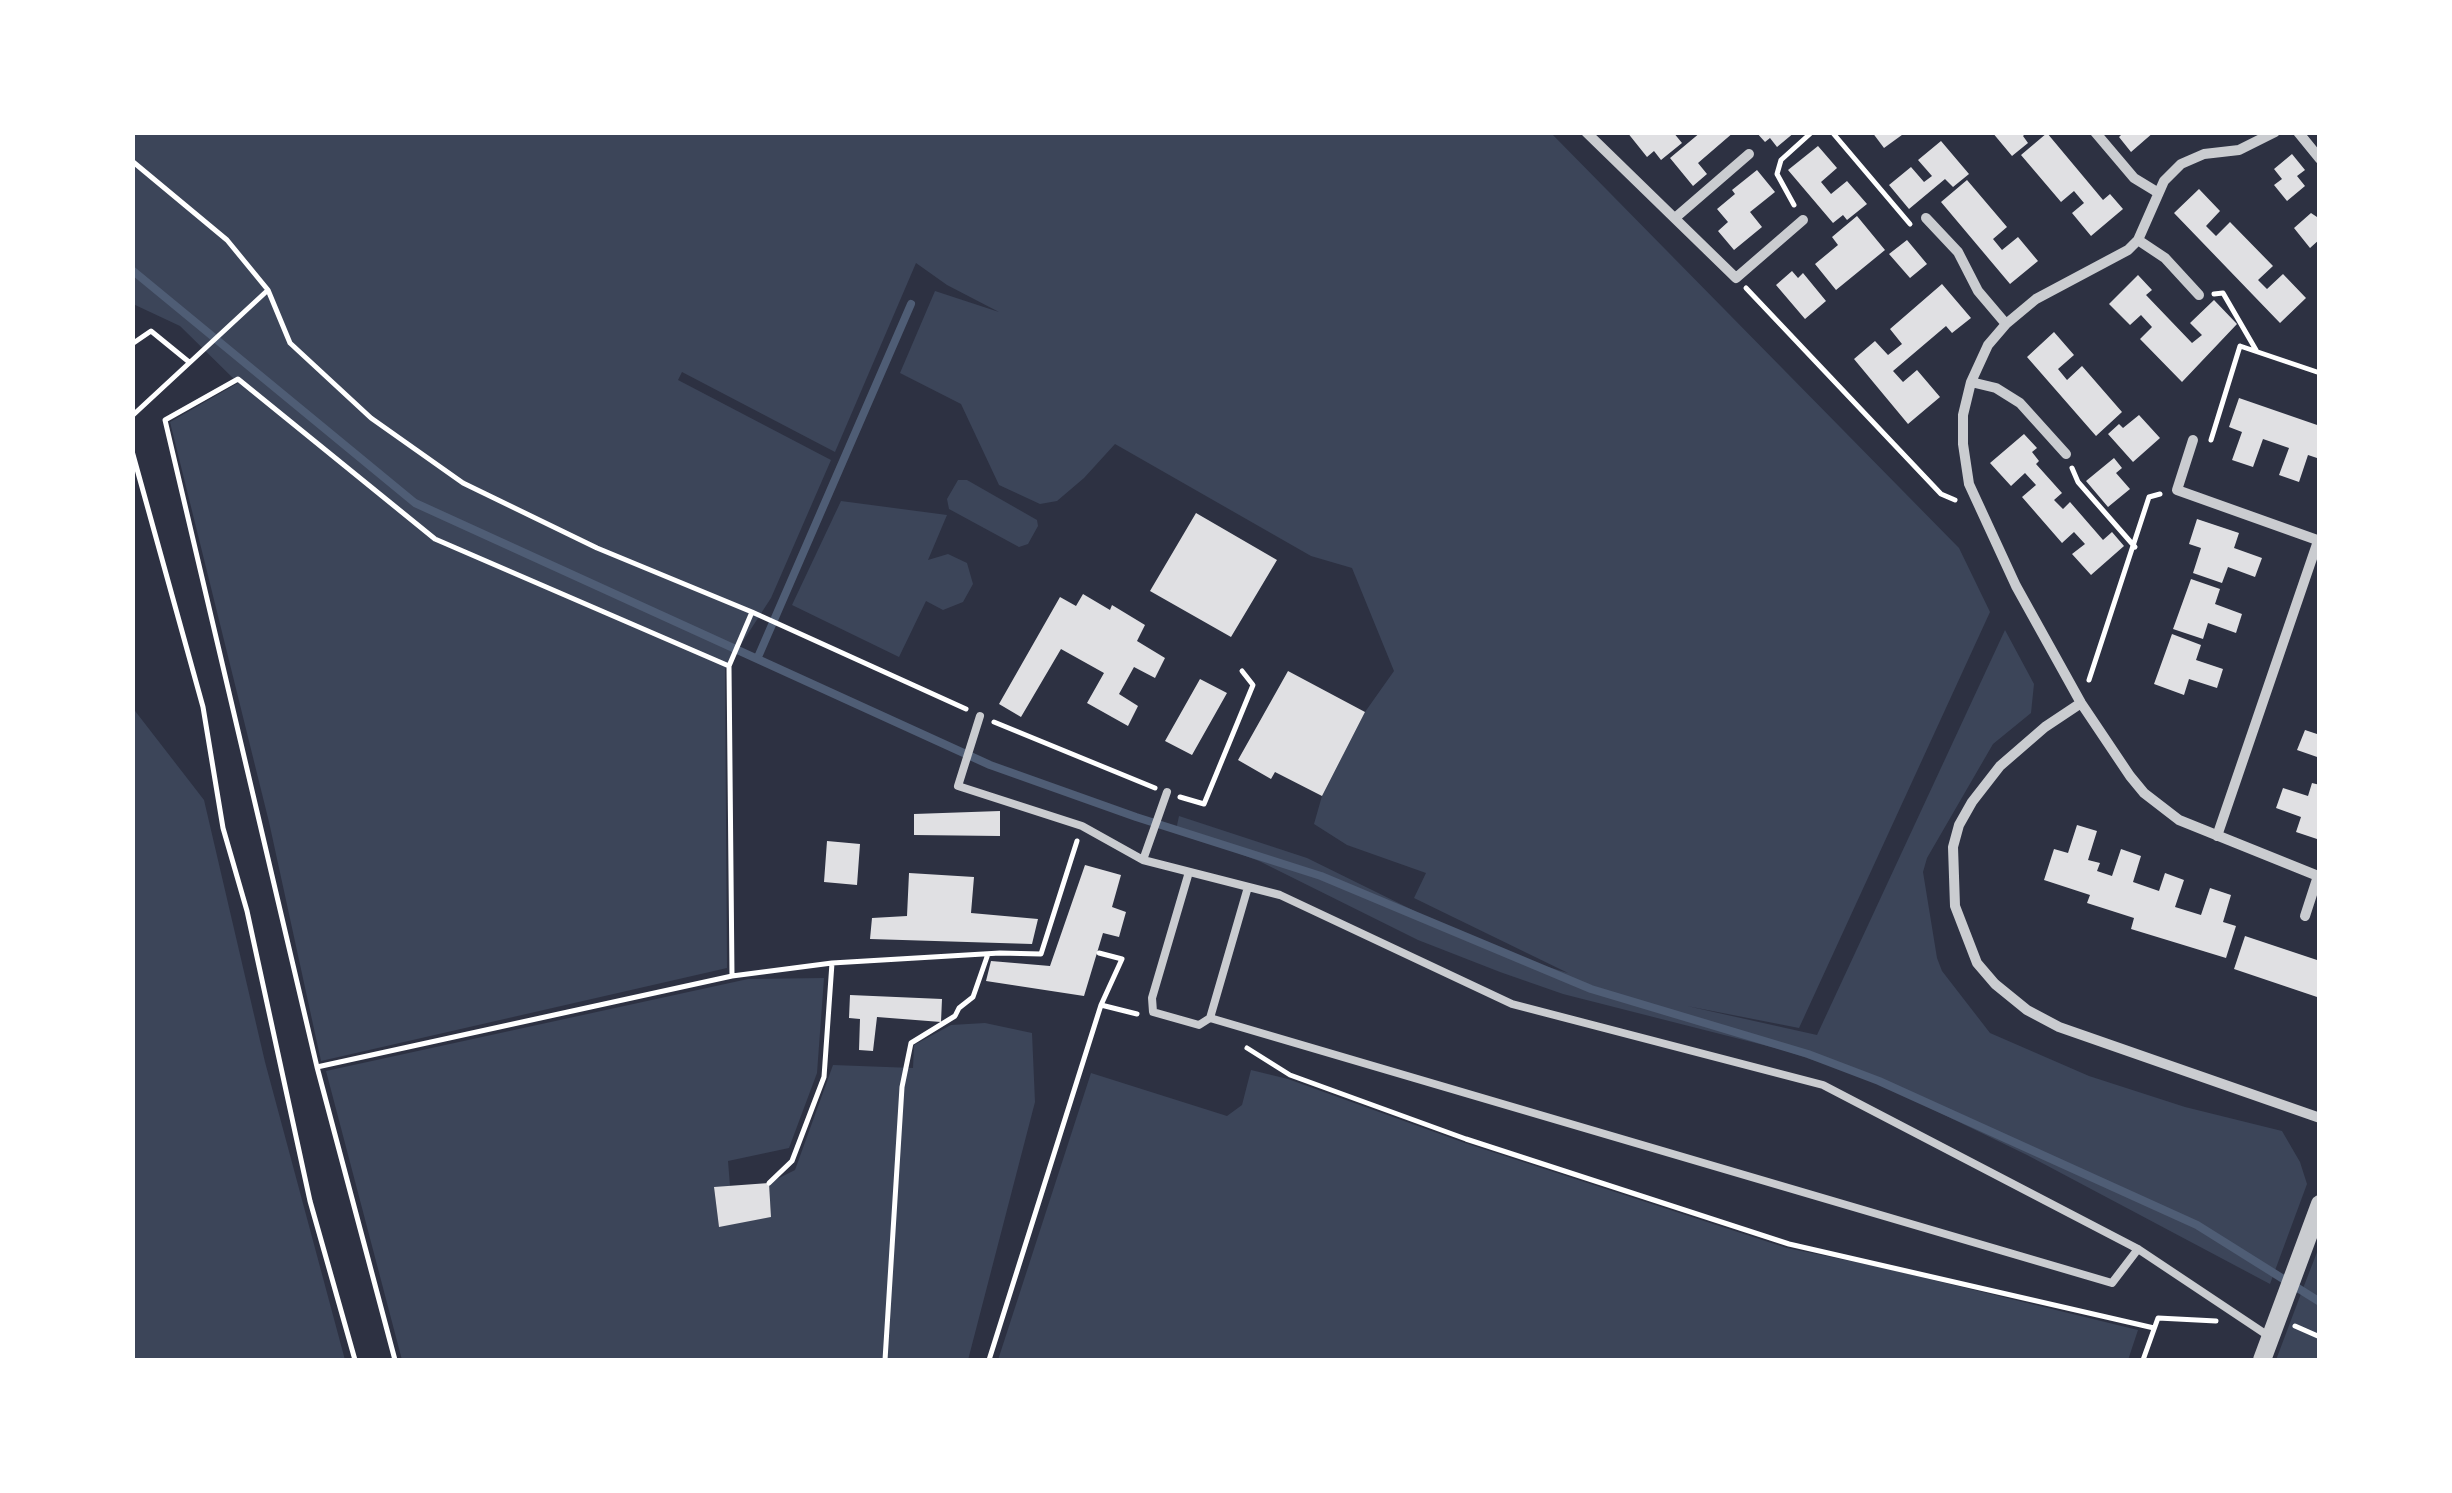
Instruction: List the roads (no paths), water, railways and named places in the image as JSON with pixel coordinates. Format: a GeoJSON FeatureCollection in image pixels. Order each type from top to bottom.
{"type":"FeatureCollection","features":[{"type":"Feature","properties":{"kind":"street"},"geometry":{"type":"LineString","coordinates":[[1586,132],[1736,278],[1803,220]]}},
{"type":"Feature","properties":{"kind":"street"},"geometry":{"type":"LineString","coordinates":[[2094,132],[2134,178],[2157,192]]}},
{"type":"Feature","properties":{"kind":"street"},"geometry":{"type":"LineString","coordinates":[[2276,132],[2239,150],[2204,154],[2182,164],[2157,192],[2138,240],[2111,260],[2036,299],[2006,324],[1988,345],[1971,382],[1963,444],[1970,484],[2016,586],[2081,703],[2144,793],[2179,820],[2318,876],[2306,916]]}},
{"type":"Feature","properties":{"kind":"street"},"geometry":{"type":"LineString","coordinates":[[2298,132],[2320,160]]}},
{"type":"Feature","properties":{"kind":"street"},"geometry":{"type":"LineString","coordinates":[[1674,218],[1748,154]]}},
{"type":"Feature","properties":{"kind":"street"},"geometry":{"type":"LineString","coordinates":[[1926,218],[1958,252],[1978,291],[2006,324]]}},
{"type":"Feature","properties":{"kind":"street"},"geometry":{"type":"LineString","coordinates":[[2138,240],[2165,258],[2199,294]]}},
{"type":"Feature","properties":{"kind":"street"},"geometry":{"type":"LineString","coordinates":[[1971,382],[1996,388],[2020,403],[2066,454]]}},
{"type":"Feature","properties":{"kind":"street"},"geometry":{"type":"LineString","coordinates":[[2193,440],[2177,490],[2319,541],[2218,836]]}},
{"type":"Feature","properties":{"kind":"street"},"geometry":{"type":"LineString","coordinates":[[2081,703],[2044,727],[2000,766],[1959,824],[1953,847],[1955,906],[1977,963],[2027,1010],[2058,1026],[2320,1118]]}},
{"type":"Feature","properties":{"kind":"street"},"geometry":{"type":"LineString","coordinates":[[2262,1360],[2320,1204]]}},
{"type":"Feature","properties":{"kind":"lane"},"geometry":{"type":"LineString","coordinates":[[980,716],[958,786],[1082,826],[1143,860],[1280,896],[1512,1004],[1822,1085],[2138,1249],[2270,1336]]}},
{"type":"Feature","properties":{"kind":"lane"},"geometry":{"type":"LineString","coordinates":[[1143,860],[1167,792]]}},
{"type":"Feature","properties":{"kind":"lane"},"geometry":{"type":"LineString","coordinates":[[1189,872],[1152,998],[1153,1012],[1199,1025],[1210,1018],[1248,887]]}},
{"type":"Feature","properties":{"kind":"lane"},"geometry":{"type":"LineString","coordinates":[[1210,1018],[2112,1284],[2138,1249]]}},
{"type":"Feature","properties":{"kind":"waterway"},"geometry":{"type":"LineString","coordinates":[[132,270],[415,503],[990,765],[1321,876],[1591,989],[1808,1054],[1879,1081],[2197,1225],[2320,1302]]}},
{"type":"Feature","properties":{"kind":"waterway"},"geometry":{"type":"LineString","coordinates":[[758,657],[911,304]]}}]}
